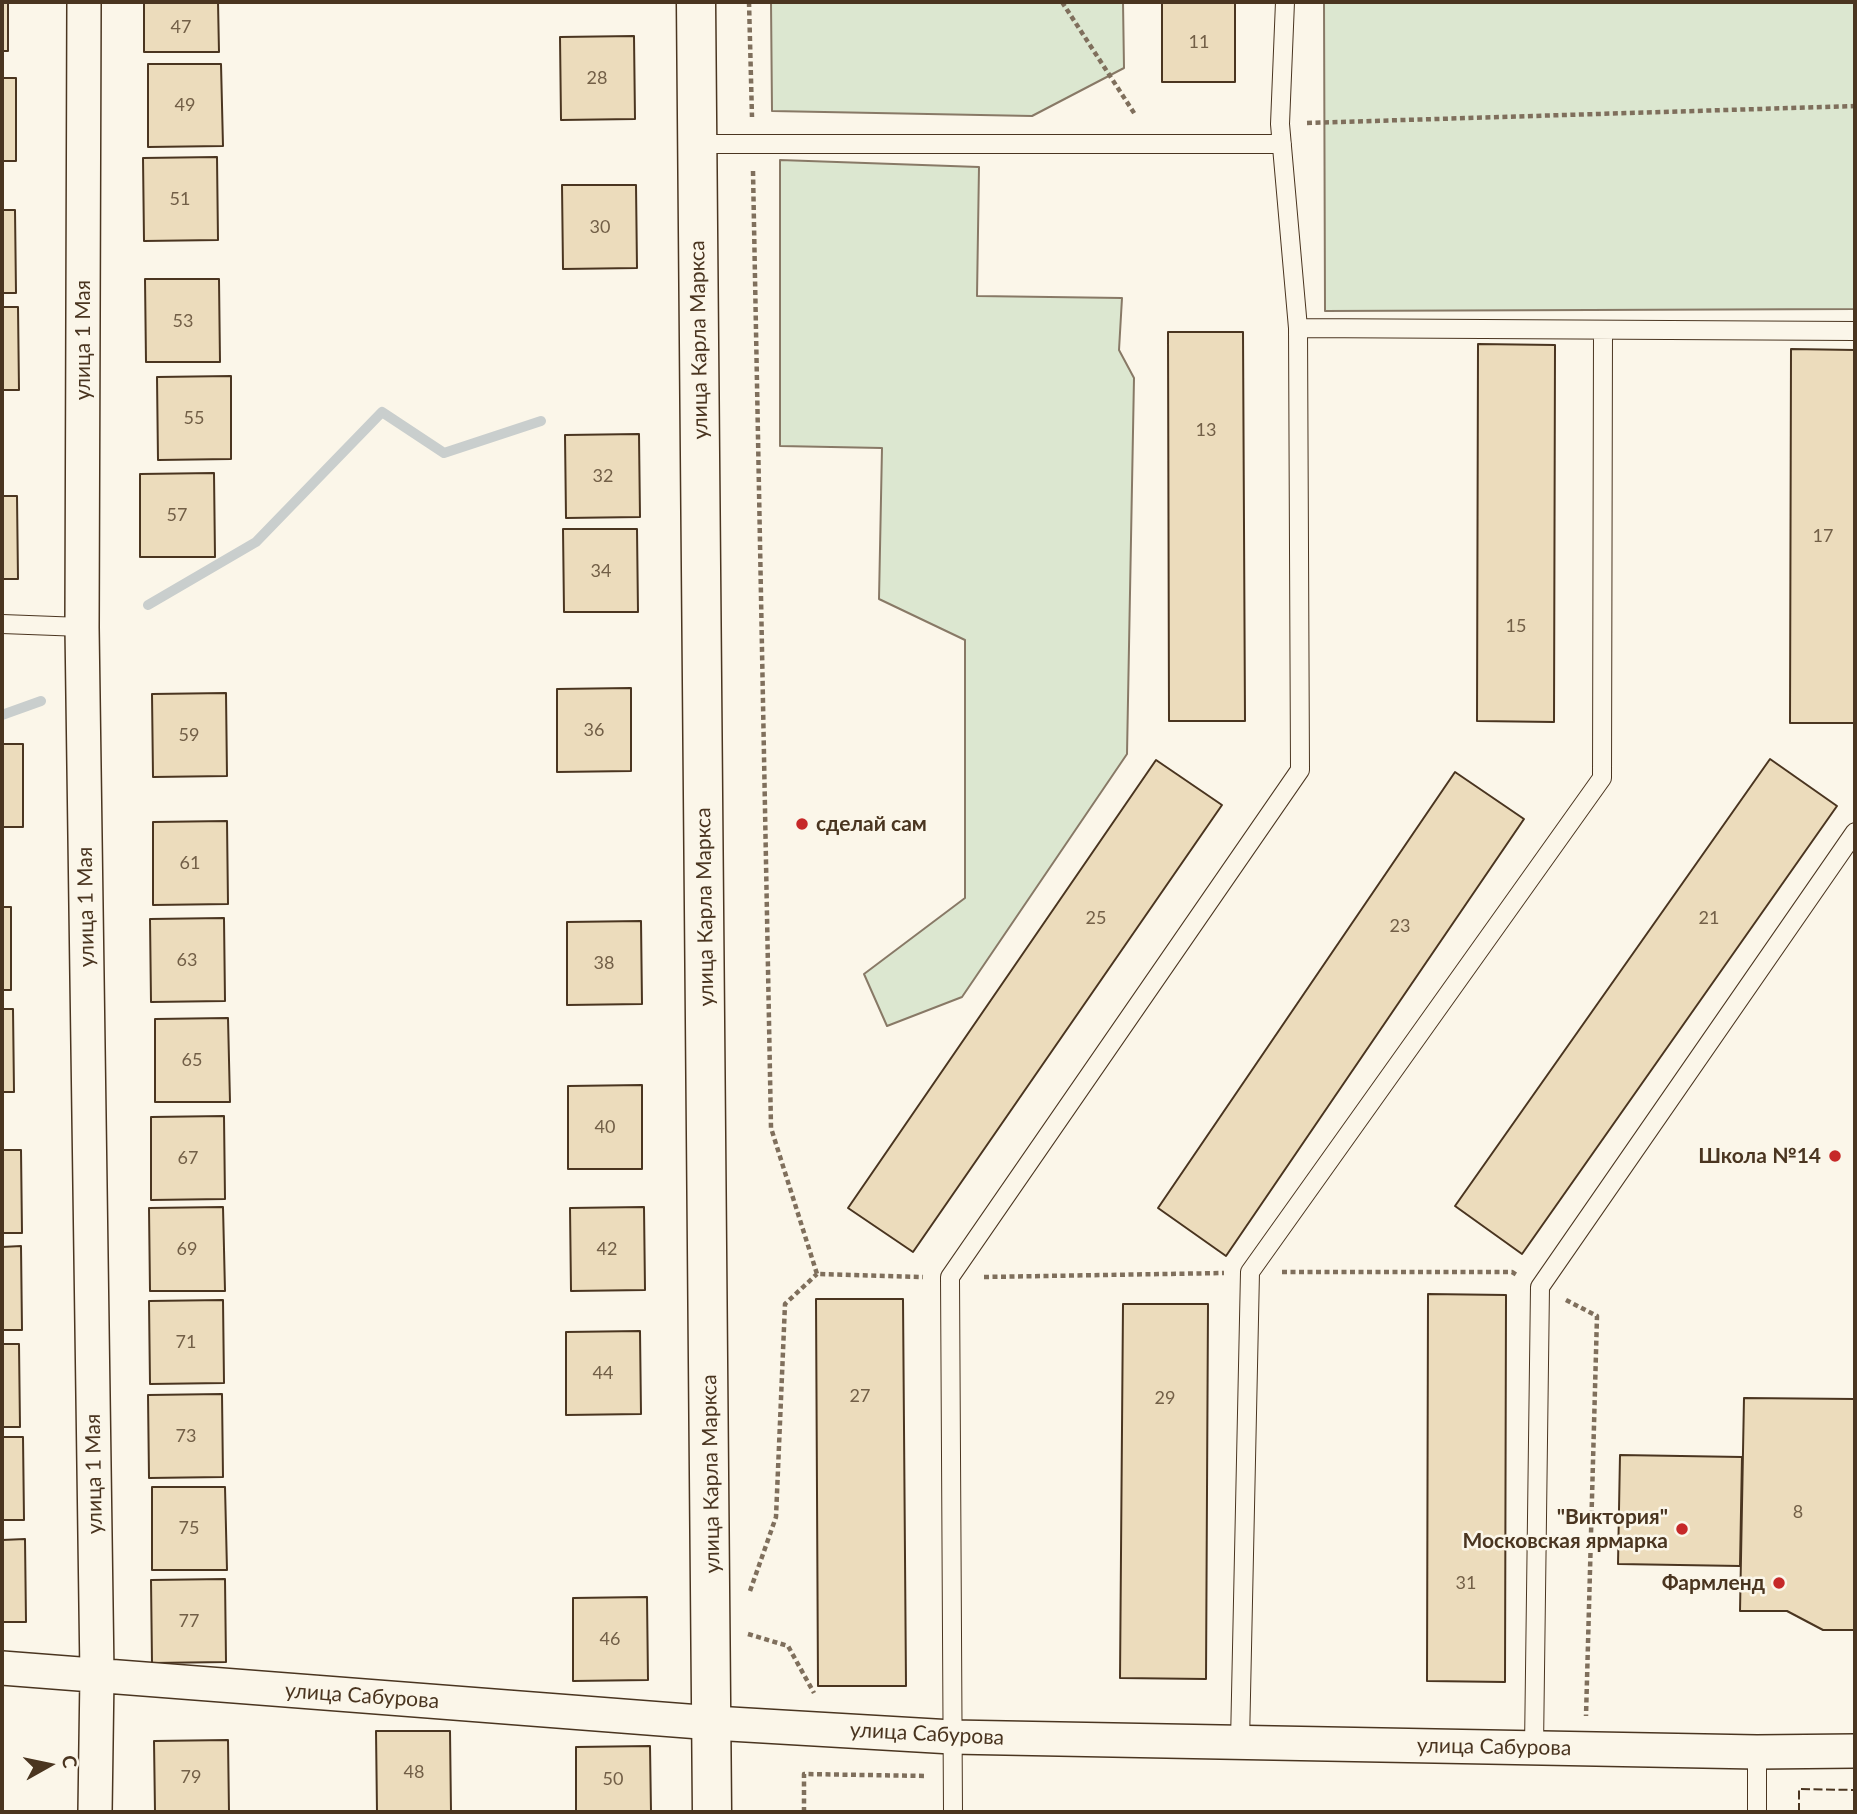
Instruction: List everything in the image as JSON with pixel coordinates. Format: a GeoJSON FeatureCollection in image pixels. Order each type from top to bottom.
{"type":"FeatureCollection","features":[{"type":"Feature","properties":{"kind":"street","name":"улица 1 Мая"},"geometry":{"type":"LineString","coordinates":[[84,2],[82,627],[97,1675],[95,1812]]}},
{"type":"Feature","properties":{"kind":"street","name":"улица Карла Маркса"},"geometry":{"type":"LineString","coordinates":[[696,2],[712,1812]]}},
{"type":"Feature","properties":{"kind":"street","name":"улица Сабурова"},"geometry":{"type":"LineString","coordinates":[[2,1668],[713,1723],[952,1737],[1756,1752],[1855,1751]]}},
{"type":"Feature","properties":{"kind":"lane"},"geometry":{"type":"LineString","coordinates":[[953,1812],[950,1278],[1300,770],[1298,328],[1280,124],[1285,2]]}},
{"type":"Feature","properties":{"kind":"lane"},"geometry":{"type":"LineString","coordinates":[[697,144],[1282,144]]}},
{"type":"Feature","properties":{"kind":"lane"},"geometry":{"type":"LineString","coordinates":[[1298,328],[1855,331]]}},
{"type":"Feature","properties":{"kind":"lane"},"geometry":{"type":"LineString","coordinates":[[1240,1742],[1251,1272],[1602,778],[1604,331]]}},
{"type":"Feature","properties":{"kind":"lane"},"geometry":{"type":"LineString","coordinates":[[2,624],[82,627]]}},
{"type":"Feature","properties":{"kind":"lane"},"geometry":{"type":"LineString","coordinates":[[1534,1747],[1541,1287],[1855,832]]}},
{"type":"Feature","properties":{"kind":"lane"},"geometry":{"type":"LineString","coordinates":[[1756,1752],[1757,1812]]}},
{"type":"Feature","properties":{"kind":"path"},"geometry":{"type":"LineString","coordinates":[[1062,2],[1140,121]]}},
{"type":"Feature","properties":{"kind":"path"},"geometry":{"type":"LineString","coordinates":[[1280,124],[1855,106]]}},
{"type":"Feature","properties":{"kind":"path"},"geometry":{"type":"LineString","coordinates":[[750,1592],[776,1517],[785,1304],[817,1274]]}},
{"type":"Feature","properties":{"kind":"green space"},"geometry":{"type":"Polygon","coordinates":[[[771,2],[1123,2],[1124,68],[1032,116],[772,111],[771,2]]]}},
{"type":"Feature","properties":{"kind":"green space"},"geometry":{"type":"Polygon","coordinates":[[[1324,2],[1855,2],[1855,309],[1325,311],[1324,2]]]}},
{"type":"Feature","properties":{"kind":"green space"},"geometry":{"type":"Polygon","coordinates":[[[780,160],[979,167],[977,296],[1122,298],[1119,350],[1134,378],[1127,754],[962,997],[887,1026],[864,974],[965,898],[965,640],[879,599],[882,448],[780,446],[780,160]]]}},
{"type":"Feature","properties":{"kind":"building"},"geometry":{"type":"Polygon","coordinates":[[[2,2],[8,2],[8,51],[2,51],[2,2]]]}},
{"type":"Feature","properties":{"kind":"building"},"geometry":{"type":"Polygon","coordinates":[[[144,2],[218,2],[219,52],[144,52],[144,2]]]}},
{"type":"Feature","properties":{"kind":"building"},"geometry":{"type":"Polygon","coordinates":[[[1162,2],[1235,2],[1235,82],[1162,82],[1162,2]]]}},
{"type":"Feature","properties":{"kind":"building"},"geometry":{"type":"Polygon","coordinates":[[[634,36],[635,119],[561,120],[560,37],[634,36]]]}},
{"type":"Feature","properties":{"kind":"building"},"geometry":{"type":"Polygon","coordinates":[[[148,64],[221,64],[223,146],[148,147],[148,64]]]}},
{"type":"Feature","properties":{"kind":"building"},"geometry":{"type":"Polygon","coordinates":[[[2,78],[16,78],[16,161],[2,161],[2,78]]]}},
{"type":"Feature","properties":{"kind":"building"},"geometry":{"type":"Polygon","coordinates":[[[217,157],[218,240],[144,241],[143,158],[217,157]]]}},
{"type":"Feature","properties":{"kind":"building"},"geometry":{"type":"Polygon","coordinates":[[[562,185],[636,185],[637,268],[563,269],[562,185]]]}},
{"type":"Feature","properties":{"kind":"building"},"geometry":{"type":"Polygon","coordinates":[[[2,210],[15,210],[16,293],[2,293],[2,210]]]}},
{"type":"Feature","properties":{"kind":"building"},"geometry":{"type":"Polygon","coordinates":[[[145,279],[219,279],[220,362],[146,362],[145,279]]]}},
{"type":"Feature","properties":{"kind":"building"},"geometry":{"type":"Polygon","coordinates":[[[2,307],[18,307],[19,390],[2,390],[2,307]]]}},
{"type":"Feature","properties":{"kind":"building"},"geometry":{"type":"Polygon","coordinates":[[[1168,332],[1243,332],[1245,721],[1169,721],[1168,332]]]}},
{"type":"Feature","properties":{"kind":"building"},"geometry":{"type":"Polygon","coordinates":[[[1478,344],[1555,345],[1554,722],[1477,721],[1478,344]]]}},
{"type":"Feature","properties":{"kind":"building"},"geometry":{"type":"Polygon","coordinates":[[[1791,349],[1855,350],[1855,723],[1790,723],[1791,349]]]}},
{"type":"Feature","properties":{"kind":"building"},"geometry":{"type":"Polygon","coordinates":[[[231,376],[231,459],[158,460],[157,377],[231,376]]]}},
{"type":"Feature","properties":{"kind":"building"},"geometry":{"type":"Polygon","coordinates":[[[639,434],[640,517],[566,518],[565,435],[639,434]]]}},
{"type":"Feature","properties":{"kind":"building"},"geometry":{"type":"Polygon","coordinates":[[[214,473],[215,557],[140,557],[140,474],[214,473]]]}},
{"type":"Feature","properties":{"kind":"building"},"geometry":{"type":"Polygon","coordinates":[[[2,496],[17,496],[18,579],[2,579],[2,496]]]}},
{"type":"Feature","properties":{"kind":"building"},"geometry":{"type":"Polygon","coordinates":[[[563,529],[637,529],[638,612],[564,612],[563,529]]]}},
{"type":"Feature","properties":{"kind":"building"},"geometry":{"type":"Polygon","coordinates":[[[631,688],[631,771],[557,772],[557,689],[631,688]]]}},
{"type":"Feature","properties":{"kind":"building"},"geometry":{"type":"Polygon","coordinates":[[[226,693],[227,776],[153,777],[152,694],[226,693]]]}},
{"type":"Feature","properties":{"kind":"building"},"geometry":{"type":"Polygon","coordinates":[[[2,744],[23,744],[23,827],[2,827],[2,744]]]}},
{"type":"Feature","properties":{"kind":"building"},"geometry":{"type":"Polygon","coordinates":[[[1770,759],[1837,806],[1522,1254],[1455,1206],[1770,759]]]}},
{"type":"Feature","properties":{"kind":"building"},"geometry":{"type":"Polygon","coordinates":[[[1156,760],[1222,805],[913,1252],[848,1208],[1156,760]]]}},
{"type":"Feature","properties":{"kind":"building"},"geometry":{"type":"Polygon","coordinates":[[[1455,772],[1524,819],[1226,1256],[1158,1208],[1455,772]]]}},
{"type":"Feature","properties":{"kind":"building"},"geometry":{"type":"Polygon","coordinates":[[[227,821],[228,904],[153,905],[153,822],[227,821]]]}},
{"type":"Feature","properties":{"kind":"building"},"geometry":{"type":"Polygon","coordinates":[[[2,907],[11,907],[11,990],[2,990],[2,907]]]}},
{"type":"Feature","properties":{"kind":"building"},"geometry":{"type":"Polygon","coordinates":[[[224,918],[225,1001],[151,1002],[150,919],[224,918]]]}},
{"type":"Feature","properties":{"kind":"building"},"geometry":{"type":"Polygon","coordinates":[[[641,921],[642,1004],[567,1005],[567,922],[641,921]]]}},
{"type":"Feature","properties":{"kind":"building"},"geometry":{"type":"Polygon","coordinates":[[[2,1009],[13,1009],[14,1092],[2,1092],[2,1009]]]}},
{"type":"Feature","properties":{"kind":"building"},"geometry":{"type":"Polygon","coordinates":[[[228,1018],[230,1102],[155,1102],[155,1019],[228,1018]]]}},
{"type":"Feature","properties":{"kind":"building"},"geometry":{"type":"Polygon","coordinates":[[[642,1085],[642,1169],[568,1169],[568,1086],[642,1085]]]}},
{"type":"Feature","properties":{"kind":"building"},"geometry":{"type":"Polygon","coordinates":[[[224,1116],[225,1199],[151,1200],[151,1117],[224,1116]]]}},
{"type":"Feature","properties":{"kind":"building"},"geometry":{"type":"Polygon","coordinates":[[[2,1150],[21,1150],[22,1233],[2,1233],[2,1150]]]}},
{"type":"Feature","properties":{"kind":"building"},"geometry":{"type":"Polygon","coordinates":[[[223,1207],[225,1291],[150,1291],[149,1208],[223,1207]]]}},
{"type":"Feature","properties":{"kind":"building"},"geometry":{"type":"Polygon","coordinates":[[[644,1207],[645,1290],[571,1291],[570,1208],[644,1207]]]}},
{"type":"Feature","properties":{"kind":"building"},"geometry":{"type":"Polygon","coordinates":[[[21,1246],[22,1330],[2,1330],[2,1247],[21,1246]]]}},
{"type":"Feature","properties":{"kind":"building"},"geometry":{"type":"Polygon","coordinates":[[[1428,1294],[1506,1295],[1505,1682],[1427,1681],[1428,1294]]]}},
{"type":"Feature","properties":{"kind":"building"},"geometry":{"type":"Polygon","coordinates":[[[816,1299],[903,1299],[906,1686],[818,1686],[816,1299]]]}},
{"type":"Feature","properties":{"kind":"building"},"geometry":{"type":"Polygon","coordinates":[[[223,1300],[224,1383],[150,1384],[149,1301],[223,1300]]]}},
{"type":"Feature","properties":{"kind":"building"},"geometry":{"type":"Polygon","coordinates":[[[1123,1304],[1208,1304],[1206,1679],[1120,1678],[1123,1304]]]}},
{"type":"Feature","properties":{"kind":"building"},"geometry":{"type":"Polygon","coordinates":[[[640,1331],[641,1414],[566,1415],[566,1332],[640,1331]]]}},
{"type":"Feature","properties":{"kind":"building"},"geometry":{"type":"Polygon","coordinates":[[[2,1344],[19,1344],[20,1427],[2,1427],[2,1344]]]}},
{"type":"Feature","properties":{"kind":"building"},"geometry":{"type":"Polygon","coordinates":[[[222,1394],[223,1477],[149,1478],[148,1395],[222,1394]]]}},
{"type":"Feature","properties":{"kind":"building"},"geometry":{"type":"Polygon","coordinates":[[[1744,1398],[1855,1399],[1855,1630],[1823,1630],[1787,1611],[1740,1611],[1744,1398]]]}},
{"type":"Feature","properties":{"kind":"building"},"geometry":{"type":"Polygon","coordinates":[[[2,1437],[23,1437],[24,1520],[2,1520],[2,1437]]]}},
{"type":"Feature","properties":{"kind":"building"},"geometry":{"type":"Polygon","coordinates":[[[1620,1455],[1742,1457],[1740,1566],[1618,1564],[1620,1455]]]}},
{"type":"Feature","properties":{"kind":"building"},"geometry":{"type":"Polygon","coordinates":[[[152,1487],[225,1487],[227,1570],[152,1570],[152,1487]]]}},
{"type":"Feature","properties":{"kind":"building"},"geometry":{"type":"Polygon","coordinates":[[[25,1539],[26,1622],[2,1622],[2,1540],[25,1539]]]}},
{"type":"Feature","properties":{"kind":"building"},"geometry":{"type":"Polygon","coordinates":[[[225,1579],[226,1662],[152,1663],[151,1580],[225,1579]]]}},
{"type":"Feature","properties":{"kind":"building"},"geometry":{"type":"Polygon","coordinates":[[[647,1597],[648,1680],[573,1681],[573,1598],[647,1597]]]}},
{"type":"Feature","properties":{"kind":"building"},"geometry":{"type":"Polygon","coordinates":[[[376,1731],[450,1731],[451,1812],[377,1812],[376,1731]]]}},
{"type":"Feature","properties":{"kind":"building"},"geometry":{"type":"Polygon","coordinates":[[[228,1740],[229,1812],[155,1812],[154,1741],[228,1740]]]}},
{"type":"Feature","properties":{"kind":"building"},"geometry":{"type":"Polygon","coordinates":[[[650,1746],[651,1812],[576,1812],[576,1747],[650,1746]]]}},
{"type":"Feature","properties":{"kind":"waterway"},"geometry":{"type":"LineString","coordinates":[[148,605],[256,542],[382,412],[444,453],[541,421]]}},
{"type":"Feature","properties":{"kind":"waterway"},"geometry":{"type":"LineString","coordinates":[[2,715],[41,701]]}},
{"type":"Feature","properties":{"kind":"fence"},"geometry":{"type":"LineString","coordinates":[[1799,1812],[1799,1789],[1855,1790]]}},
{"type":"Feature","properties":{"kind":"place","name":"сделай сам"},"geometry":{"type":"Point","coordinates":[802,824]}},
{"type":"Feature","properties":{"kind":"place","name":"Школа №14"},"geometry":{"type":"Point","coordinates":[1835,1156]}},
{"type":"Feature","properties":{"kind":"place","name":"\"Виктория\" Московская ярмарка"},"geometry":{"type":"Point","coordinates":[1682,1529]}},
{"type":"Feature","properties":{"kind":"place","name":"Фармленд"},"geometry":{"type":"Point","coordinates":[1779,1583]}}]}
